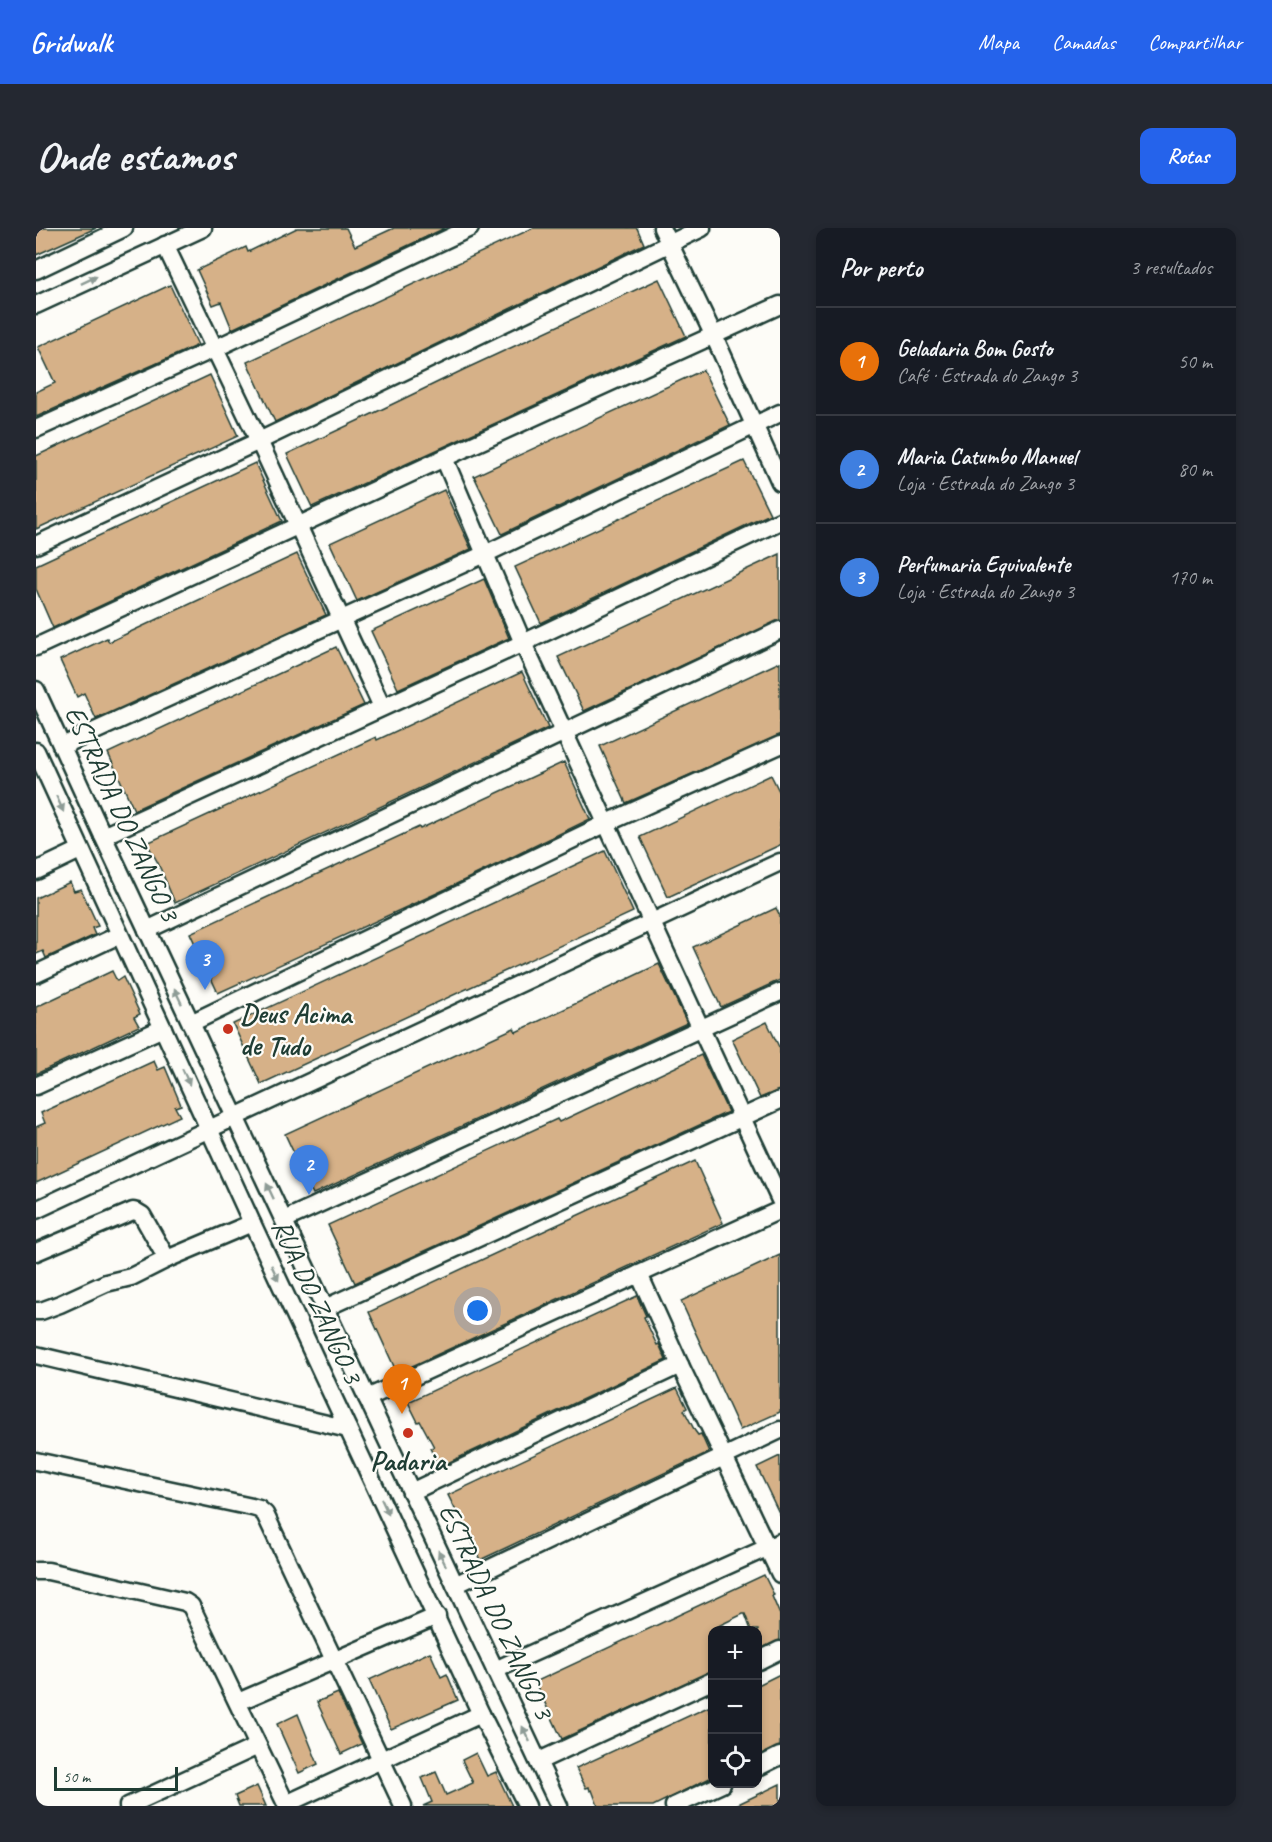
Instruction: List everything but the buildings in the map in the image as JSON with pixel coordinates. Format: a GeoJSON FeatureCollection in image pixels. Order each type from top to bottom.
{"type":"FeatureCollection","features":[{"type":"Feature","properties":{"kind":"street"},"geometry":{"type":"LineString","coordinates":[[36,270],[124,228]]}},
{"type":"Feature","properties":{"kind":"street"},"geometry":{"type":"LineString","coordinates":[[36,305],[203,228]]}},
{"type":"Feature","properties":{"kind":"street"},"geometry":{"type":"LineString","coordinates":[[36,429],[214,349],[470,228]]}},
{"type":"Feature","properties":{"kind":"street"},"geometry":{"type":"LineString","coordinates":[[36,544],[259,441],[665,236],[702,228]]}},
{"type":"Feature","properties":{"kind":"street"},"geometry":{"type":"LineString","coordinates":[[665,236],[714,336],[780,482]]}},
{"type":"Feature","properties":{"kind":"street"},"geometry":{"type":"LineString","coordinates":[[165,245],[382,707]]}},
{"type":"Feature","properties":{"kind":"street"},"geometry":{"type":"LineString","coordinates":[[36,647],[297,525],[780,305]]}},
{"type":"Feature","properties":{"kind":"street"},"geometry":{"type":"LineString","coordinates":[[62,746],[485,554],[780,412]]}},
{"type":"Feature","properties":{"kind":"street"},"geometry":{"type":"LineString","coordinates":[[444,458],[523,643],[780,1200]]}},
{"type":"Feature","properties":{"kind":"street"},"geometry":{"type":"LineString","coordinates":[[103,836],[523,643],[780,521]]}},
{"type":"Feature","properties":{"kind":"street"},"geometry":{"type":"LineString","coordinates":[[147,930],[780,630]]}},
{"type":"Feature","properties":{"kind":"street","name":"ESTRADA DO ZANGO 3"},"geometry":{"type":"LineString","coordinates":[[36,690],[559,1806]]}},
{"type":"Feature","properties":{"kind":"street"},"geometry":{"type":"LineString","coordinates":[[191,1023],[607,823],[780,745]]}},
{"type":"Feature","properties":{"kind":"street","name":"RUA DO ZANGO 3"},"geometry":{"type":"LineString","coordinates":[[37,755],[348,1429],[481,1714],[527,1806]]}},
{"type":"Feature","properties":{"kind":"street"},"geometry":{"type":"LineString","coordinates":[[36,870],[80,850]]}},
{"type":"Feature","properties":{"kind":"street"},"geometry":{"type":"LineString","coordinates":[[36,1210],[780,862]]}},
{"type":"Feature","properties":{"kind":"street"},"geometry":{"type":"LineString","coordinates":[[36,974],[120,935]]}},
{"type":"Feature","properties":{"kind":"street"},"geometry":{"type":"LineString","coordinates":[[284,1220],[780,992]]}},
{"type":"Feature","properties":{"kind":"street"},"geometry":{"type":"LineString","coordinates":[[36,1086],[163,1028]]}},
{"type":"Feature","properties":{"kind":"street"},"geometry":{"type":"LineString","coordinates":[[325,1308],[780,1100]]}},
{"type":"Feature","properties":{"kind":"street"},"geometry":{"type":"LineString","coordinates":[[367,1398],[780,1210]]}},
{"type":"Feature","properties":{"kind":"street"},"geometry":{"type":"LineString","coordinates":[[36,1252],[133,1211],[142,1215],[166,1259]]}},
{"type":"Feature","properties":{"kind":"street"},"geometry":{"type":"LineString","coordinates":[[36,1311],[60,1304],[106,1283],[131,1277],[166,1259],[252,1223]]}},
{"type":"Feature","properties":{"kind":"street"},"geometry":{"type":"LineString","coordinates":[[639,1274],[724,1456],[774,1545],[780,1574]]}},
{"type":"Feature","properties":{"kind":"street"},"geometry":{"type":"LineString","coordinates":[[36,1355],[348,1429]]}},
{"type":"Feature","properties":{"kind":"street"},"geometry":{"type":"LineString","coordinates":[[411,1492],[680,1365]]}},
{"type":"Feature","properties":{"kind":"street"},"geometry":{"type":"LineString","coordinates":[[455,1585],[780,1430]]}},
{"type":"Feature","properties":{"kind":"street"},"geometry":{"type":"LineString","coordinates":[[36,1461],[259,1509],[265,1514],[403,1806]]}},
{"type":"Feature","properties":{"kind":"street"},"geometry":{"type":"LineString","coordinates":[[495,1670],[774,1545]]}},
{"type":"Feature","properties":{"kind":"street"},"geometry":{"type":"LineString","coordinates":[[36,1571],[71,1576],[185,1602],[191,1606],[286,1805],[481,1714]]}},
{"type":"Feature","properties":{"kind":"street"},"geometry":{"type":"LineString","coordinates":[[238,1702],[437,1616]]}},
{"type":"Feature","properties":{"kind":"street"},"geometry":{"type":"LineString","coordinates":[[762,1659],[780,1650]]}},
{"type":"Feature","properties":{"kind":"street"},"geometry":{"type":"LineString","coordinates":[[538,1761],[708,1683]]}},
{"type":"Feature","properties":{"kind":"street"},"geometry":{"type":"LineString","coordinates":[[128,1806],[258,1746]]}},
{"type":"Feature","properties":{"kind":"street"},"geometry":{"type":"LineString","coordinates":[[762,1765],[780,1756]]}},
{"type":"Feature","properties":{"kind":"street"},"geometry":{"type":"LineString","coordinates":[[674,1806],[713,1788]]}},
{"type":"Feature","properties":{"kind":"place","name":"Perfumaria Equivalente"},"geometry":{"type":"Point","coordinates":[205,990]}},
{"type":"Feature","properties":{"kind":"place","name":"Deus Acima de Tudo"},"geometry":{"type":"Point","coordinates":[228,1029]}},
{"type":"Feature","properties":{"kind":"place","name":"Maria Catumbo Manuel"},"geometry":{"type":"Point","coordinates":[309,1195]}},
{"type":"Feature","properties":{"kind":"place","name":"Geladaria Bom Gosto"},"geometry":{"type":"Point","coordinates":[402,1414]}},
{"type":"Feature","properties":{"kind":"place","name":"Padaria"},"geometry":{"type":"Point","coordinates":[408,1433]}}]}
